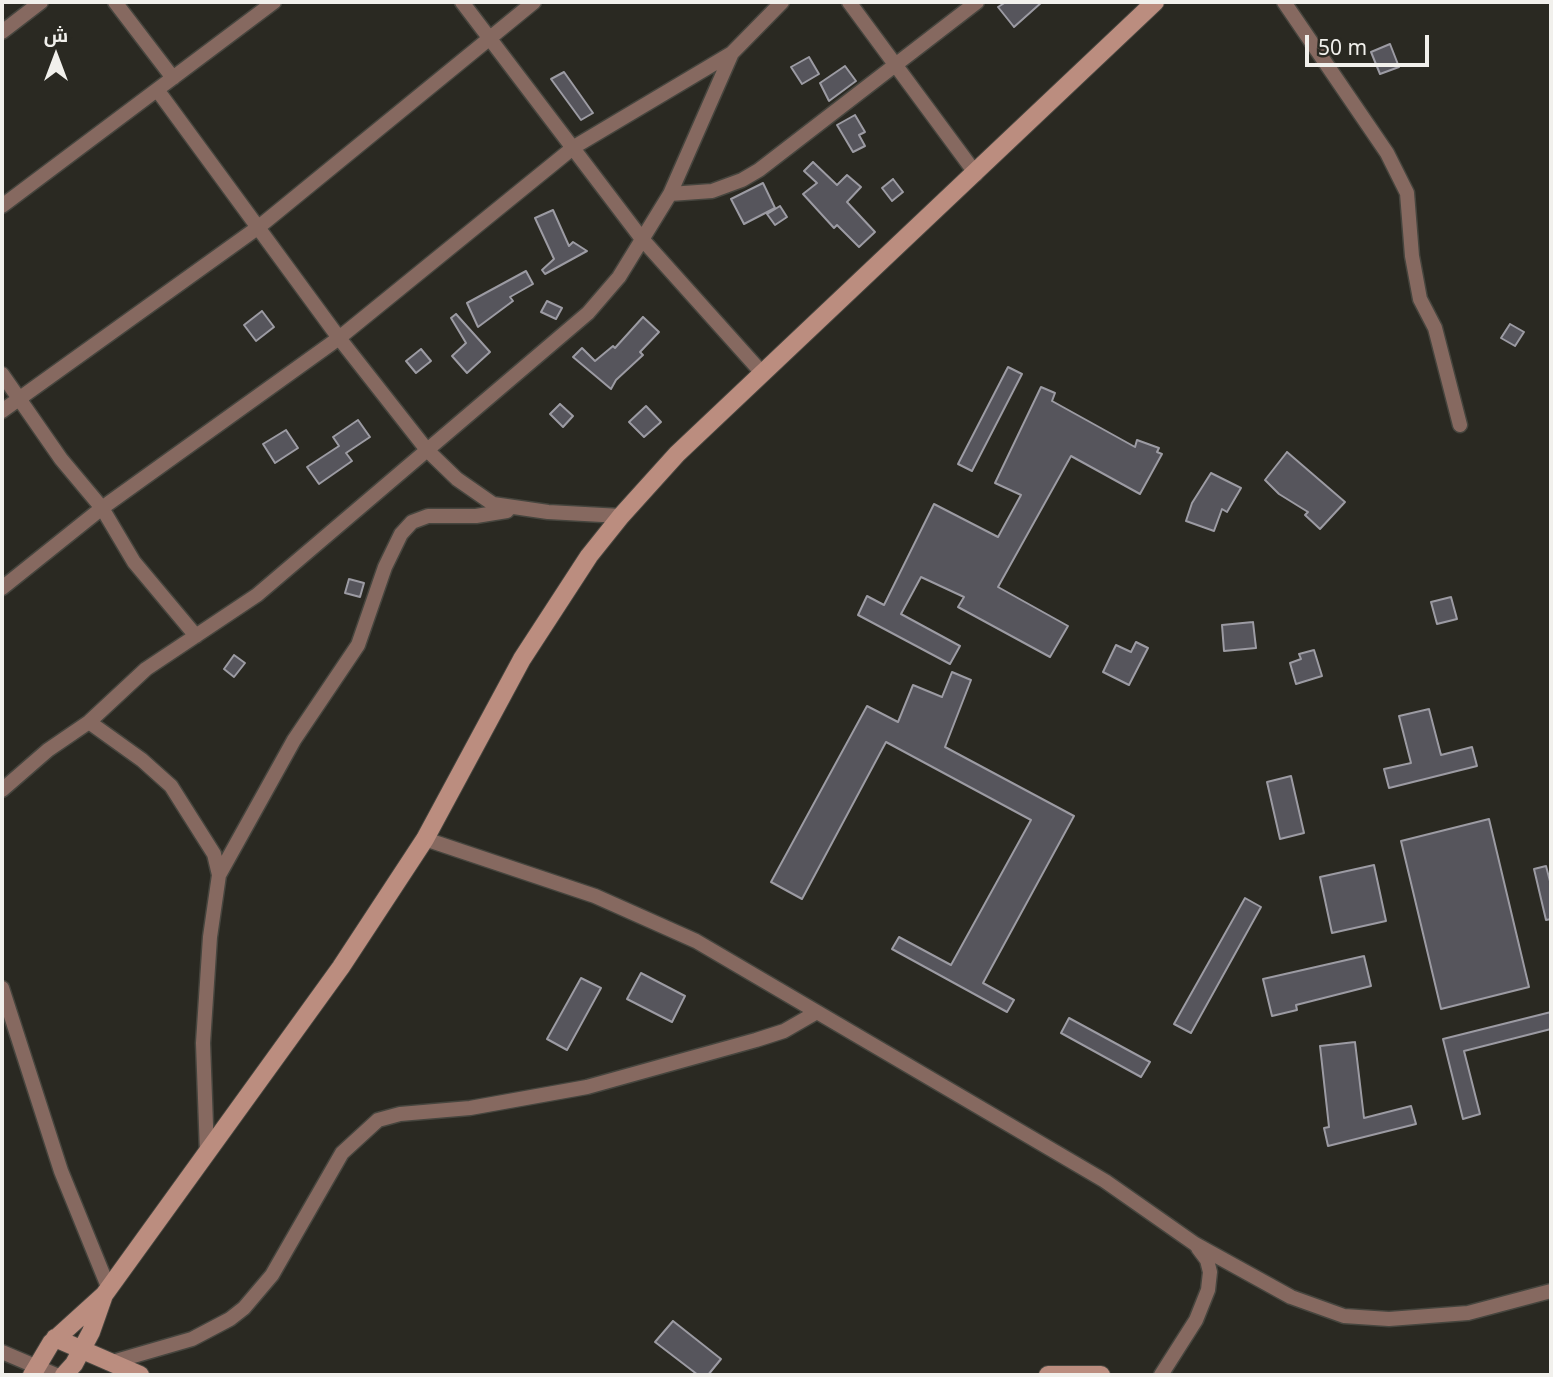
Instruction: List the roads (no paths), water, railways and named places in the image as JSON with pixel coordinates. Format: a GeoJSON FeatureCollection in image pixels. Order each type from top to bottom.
{"type":"FeatureCollection","features":[{"type":"Feature","properties":{"kind":"main road"},"geometry":{"type":"LineString","coordinates":[[64,1375],[81,1350],[107,1292],[341,967],[425,839],[522,659],[589,556],[677,454],[1155,2]]}},
{"type":"Feature","properties":{"kind":"main road"},"geometry":{"type":"LineString","coordinates":[[34,1370],[55,1338],[107,1292]]}},
{"type":"Feature","properties":{"kind":"main road"},"geometry":{"type":"LineString","coordinates":[[55,1338],[140,1375]]}},
{"type":"Feature","properties":{"kind":"main road"},"geometry":{"type":"LineString","coordinates":[[1048,1375],[1101,1375]]}},
{"type":"Feature","properties":{"kind":"street"},"geometry":{"type":"LineString","coordinates":[[2,32],[41,2]]}},
{"type":"Feature","properties":{"kind":"street"},"geometry":{"type":"LineString","coordinates":[[115,2],[173,78]]}},
{"type":"Feature","properties":{"kind":"street"},"geometry":{"type":"LineString","coordinates":[[2,206],[274,2]]}},
{"type":"Feature","properties":{"kind":"street"},"geometry":{"type":"LineString","coordinates":[[462,2],[642,239],[763,374]]}},
{"type":"Feature","properties":{"kind":"street"},"geometry":{"type":"LineString","coordinates":[[2,411],[260,226],[534,2]]}},
{"type":"Feature","properties":{"kind":"street"},"geometry":{"type":"LineString","coordinates":[[2,588],[102,508],[339,338],[574,147],[732,53],[782,2]]}},
{"type":"Feature","properties":{"kind":"street"},"geometry":{"type":"LineString","coordinates":[[849,2],[976,174]]}},
{"type":"Feature","properties":{"kind":"street"},"geometry":{"type":"LineString","coordinates":[[670,194],[712,191],[742,180],[792,146],[894,63],[976,2]]}},
{"type":"Feature","properties":{"kind":"street"},"geometry":{"type":"LineString","coordinates":[[1284,2],[1387,153],[1407,193],[1412,256],[1420,299],[1435,328],[1460,425]]}},
{"type":"Feature","properties":{"kind":"street"},"geometry":{"type":"LineString","coordinates":[[2,790],[48,750],[89,722],[146,668],[257,595],[588,313],[619,277],[670,194],[732,53]]}},
{"type":"Feature","properties":{"kind":"street"},"geometry":{"type":"LineString","coordinates":[[158,91],[260,226],[339,338],[427,450],[472,492],[493,504],[519,510],[621,516]]}},
{"type":"Feature","properties":{"kind":"street"},"geometry":{"type":"LineString","coordinates":[[2,374],[61,459],[102,508],[134,562],[196,636]]}},
{"type":"Feature","properties":{"kind":"street"},"geometry":{"type":"LineString","coordinates":[[207,1153],[203,1031],[209,948],[219,875],[294,740],[358,645],[384,567],[401,534],[412,523],[428,516],[476,516],[519,510]]}},
{"type":"Feature","properties":{"kind":"street"},"geometry":{"type":"LineString","coordinates":[[89,722],[142,760],[171,786],[207,841],[219,875]]}},
{"type":"Feature","properties":{"kind":"street"},"geometry":{"type":"LineString","coordinates":[[425,839],[596,896],[696,941],[1105,1181],[1195,1244],[1291,1297],[1331,1312],[1359,1318],[1432,1317],[1468,1312],[1551,1290]]}},
{"type":"Feature","properties":{"kind":"street"},"geometry":{"type":"LineString","coordinates":[[2,988],[61,1171],[107,1292]]}},
{"type":"Feature","properties":{"kind":"street"},"geometry":{"type":"LineString","coordinates":[[110,1363],[192,1339],[230,1320],[244,1308],[278,1265],[342,1153],[378,1120],[400,1114],[470,1108],[587,1087],[784,1031],[817,1012]]}},
{"type":"Feature","properties":{"kind":"street"},"geometry":{"type":"LineString","coordinates":[[1161,1375],[1196,1320],[1209,1290],[1210,1272],[1207,1260],[1195,1244]]}},
{"type":"Feature","properties":{"kind":"street"},"geometry":{"type":"LineString","coordinates":[[2,1352],[34,1370],[56,1375]]}}]}
